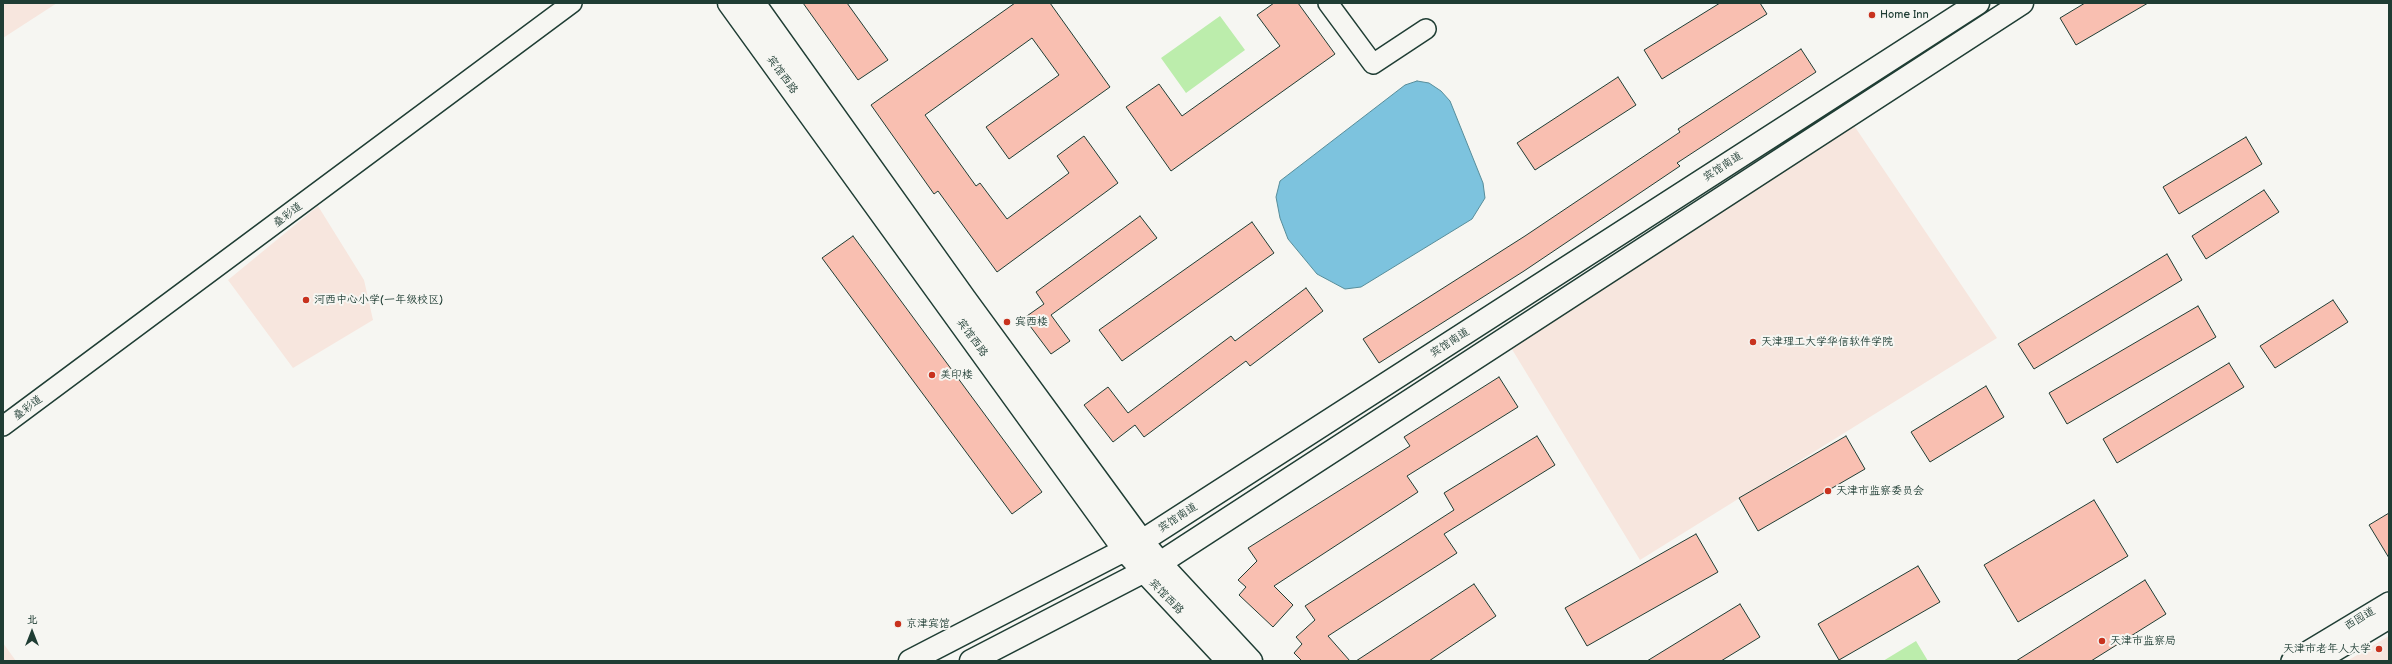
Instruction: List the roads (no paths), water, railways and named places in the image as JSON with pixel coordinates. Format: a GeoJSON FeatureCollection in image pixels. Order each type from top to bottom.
{"type":"FeatureCollection","features":[{"type":"Feature","properties":{"kind":"main road","name":"宾馆西路"},"geometry":{"type":"LineString","coordinates":[[729,3],[1134,546],[1228,661]]}},
{"type":"Feature","properties":{"kind":"main road","name":"宾馆西路"},"geometry":{"type":"LineString","coordinates":[[754,3],[970,305],[1134,546]]}},
{"type":"Feature","properties":{"kind":"main road","name":"宾馆南道"},"geometry":{"type":"LineString","coordinates":[[910,661],[1134,546],[1978,3]]}},
{"type":"Feature","properties":{"kind":"main road"},"geometry":{"type":"LineString","coordinates":[[971,661],[1151,568],[2022,3]]}},
{"type":"Feature","properties":{"kind":"main road","name":"宾馆西路"},"geometry":{"type":"LineString","coordinates":[[1151,568],[1251,661]]}},
{"type":"Feature","properties":{"kind":"street","name":"叠彩道"},"geometry":{"type":"LineString","coordinates":[[3,426],[572,3]]}},
{"type":"Feature","properties":{"kind":"street"},"geometry":{"type":"LineString","coordinates":[[1328,3],[1372,64],[1426,29]]}},
{"type":"Feature","properties":{"kind":"street","name":"西园道"},"geometry":{"type":"LineString","coordinates":[[2291,661],[2389,602]]}},
{"type":"Feature","properties":{"kind":"street","name":"西园道"},"geometry":{"type":"LineString","coordinates":[[2318,661],[2389,619]]}},
{"type":"Feature","properties":{"kind":"water"},"geometry":{"type":"Polygon","coordinates":[[[1417,81],[1429,83],[1441,91],[1450,101],[1483,183],[1485,198],[1472,219],[1361,287],[1345,289],[1317,274],[1288,239],[1280,218],[1276,197],[1280,181],[1405,85],[1417,81]]]}},
{"type":"Feature","properties":{"kind":"place","name":"Home Inn"},"geometry":{"type":"Point","coordinates":[1872,15]}},
{"type":"Feature","properties":{"kind":"place","name":"河西中心小学(一年级校区)"},"geometry":{"type":"Point","coordinates":[306,300]}},
{"type":"Feature","properties":{"kind":"place","name":"宾西楼"},"geometry":{"type":"Point","coordinates":[1007,322]}},
{"type":"Feature","properties":{"kind":"place","name":"天津理工大学华信软件学院"},"geometry":{"type":"Point","coordinates":[1753,342]}},
{"type":"Feature","properties":{"kind":"place","name":"美印楼"},"geometry":{"type":"Point","coordinates":[932,375]}},
{"type":"Feature","properties":{"kind":"place","name":"天津市监察委员会"},"geometry":{"type":"Point","coordinates":[1828,491]}},
{"type":"Feature","properties":{"kind":"place","name":"京津宾馆"},"geometry":{"type":"Point","coordinates":[898,624]}},
{"type":"Feature","properties":{"kind":"place","name":"天津市监察局"},"geometry":{"type":"Point","coordinates":[2102,641]}},
{"type":"Feature","properties":{"kind":"place","name":"天津市老年人大学"},"geometry":{"type":"Point","coordinates":[2379,649]}}]}
